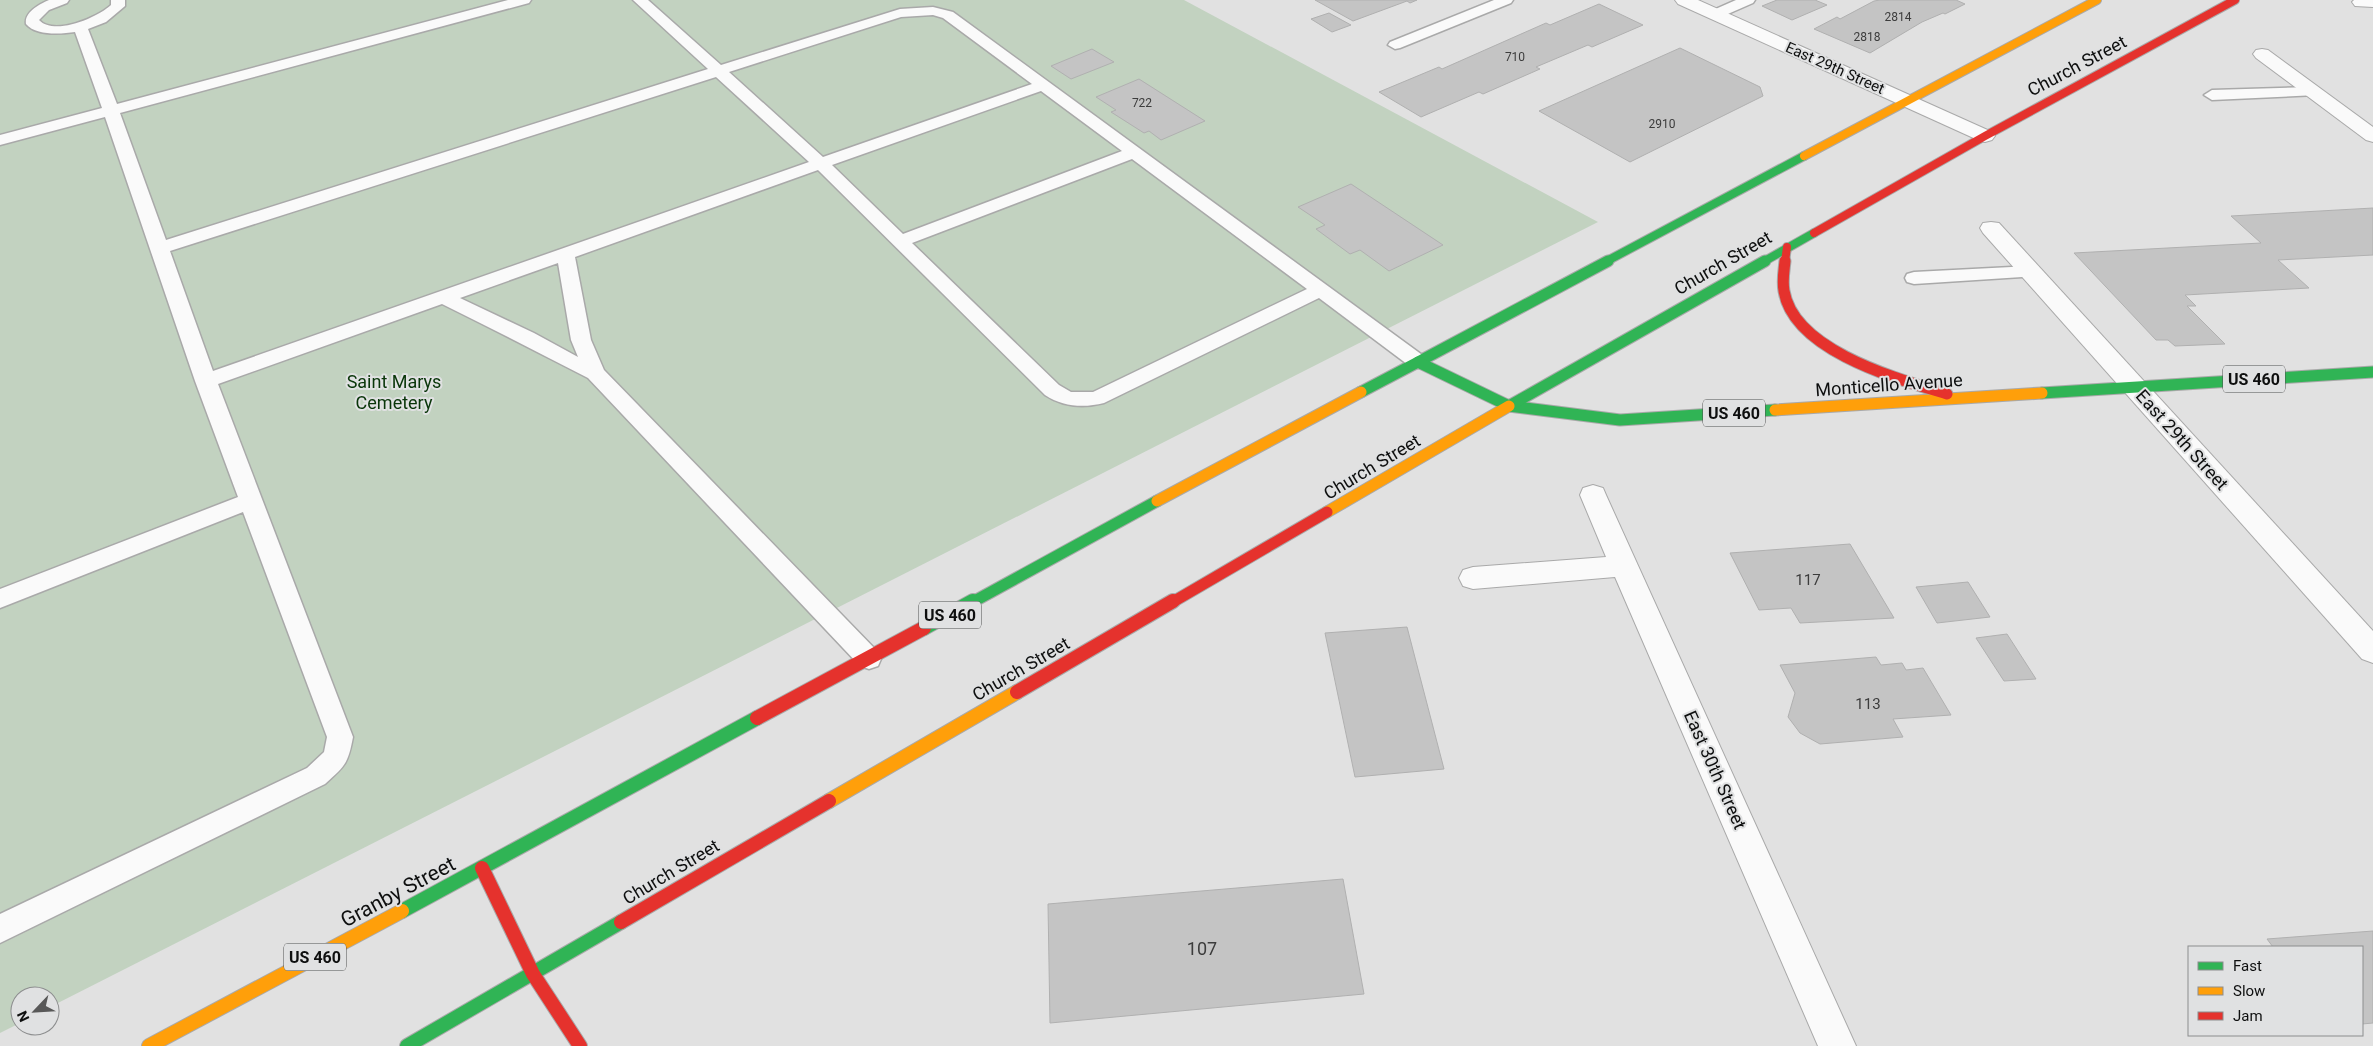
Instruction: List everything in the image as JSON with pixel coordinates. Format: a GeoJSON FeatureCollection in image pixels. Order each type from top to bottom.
{"type":"FeatureCollection","features":[{"type":"Feature","properties":{"kind":"main road"},"geometry":{"type":"LineString","coordinates":[[1418,362],[2097,0]]}},
{"type":"Feature","properties":{"kind":"main road","name":"Church Street"},"geometry":{"type":"LineString","coordinates":[[533,974],[835,796],[1787,247],[1985,136],[2236,0]]}},
{"type":"Feature","properties":{"kind":"main road"},"geometry":{"type":"LineString","coordinates":[[1787,247],[1785,296],[1792,312],[1815,337],[1855,361],[1887,375],[1960,398]]}},
{"type":"Feature","properties":{"kind":"main road","name":"Monticello Avenue"},"geometry":{"type":"LineString","coordinates":[[1418,362],[1509,406],[1620,420],[2373,372]]}},
{"type":"Feature","properties":{"kind":"main road","name":"US 460"},"geometry":{"type":"LineString","coordinates":[[482,868],[1153,503],[1418,362]]}},
{"type":"Feature","properties":{"kind":"main road","name":"Granby Street"},"geometry":{"type":"LineString","coordinates":[[149,1046],[482,868],[533,974],[580,1046]]}},
{"type":"Feature","properties":{"kind":"main road"},"geometry":{"type":"LineString","coordinates":[[407,1046],[533,974]]}},
{"type":"Feature","properties":{"kind":"street","name":"East 29th Street"},"geometry":{"type":"LineString","coordinates":[[1684,0],[1985,136]]}},
{"type":"Feature","properties":{"kind":"street"},"geometry":{"type":"LineString","coordinates":[[2262,54],[2373,136]]}},
{"type":"Feature","properties":{"kind":"street","name":"East 29th Street"},"geometry":{"type":"LineString","coordinates":[[1991,228],[2373,652]]}},
{"type":"Feature","properties":{"kind":"street","name":"East 30th Street"},"geometry":{"type":"LineString","coordinates":[[1593,495],[1838,1046]]}},
{"type":"Feature","properties":{"kind":"street"},"geometry":{"type":"LineString","coordinates":[[1473,578],[1624,566]]}},
{"type":"Feature","properties":{"kind":"lane"},"geometry":{"type":"LineString","coordinates":[[62,0],[36,13],[32,19],[33,24],[50,29],[80,26],[94,22],[114,11],[118,6],[118,0]]}},
{"type":"Feature","properties":{"kind":"lane"},"geometry":{"type":"LineString","coordinates":[[0,140],[524,0]]}},
{"type":"Feature","properties":{"kind":"lane"},"geometry":{"type":"LineString","coordinates":[[640,0],[820,164],[1052,390],[1062,397],[1077,400],[1097,398],[1320,291]]}},
{"type":"Feature","properties":{"kind":"lane"},"geometry":{"type":"LineString","coordinates":[[1395,45],[1506,0]]}},
{"type":"Feature","properties":{"kind":"lane"},"geometry":{"type":"LineString","coordinates":[[1716,14],[1748,0]]}},
{"type":"Feature","properties":{"kind":"lane"},"geometry":{"type":"LineString","coordinates":[[160,248],[900,13],[933,11],[948,14],[1418,362]]}},
{"type":"Feature","properties":{"kind":"lane"},"geometry":{"type":"LineString","coordinates":[[0,929],[316,776],[336,757],[340,736],[205,380],[160,248],[80,26]]}},
{"type":"Feature","properties":{"kind":"lane"},"geometry":{"type":"LineString","coordinates":[[205,380],[443,298],[1044,85]]}},
{"type":"Feature","properties":{"kind":"lane"},"geometry":{"type":"LineString","coordinates":[[2212,95],[2312,92]]}},
{"type":"Feature","properties":{"kind":"lane"},"geometry":{"type":"LineString","coordinates":[[901,241],[1135,152]]}},
{"type":"Feature","properties":{"kind":"lane"},"geometry":{"type":"LineString","coordinates":[[565,254],[581,340],[595,373]]}},
{"type":"Feature","properties":{"kind":"lane"},"geometry":{"type":"LineString","coordinates":[[1914,278],[2031,272]]}},
{"type":"Feature","properties":{"kind":"lane"},"geometry":{"type":"LineString","coordinates":[[443,298],[527,337],[544,348],[595,373],[869,659]]}},
{"type":"Feature","properties":{"kind":"lane"},"geometry":{"type":"LineString","coordinates":[[0,599],[250,501]]}},
{"type":"Feature","properties":{"kind":"green space","name":"Saint Marys Cemetery"},"geometry":{"type":"Polygon","coordinates":[[[0,0],[1184,0],[1598,222],[60,1002],[60,986],[10,986],[10,1028],[0,1033],[0,0]]]}},
{"type":"Feature","properties":{"kind":"building"},"geometry":{"type":"Polygon","coordinates":[[[1315,0],[1417,0],[1410,3],[1407,1],[1353,21],[1315,0]]]}},
{"type":"Feature","properties":{"kind":"building"},"geometry":{"type":"Polygon","coordinates":[[[1777,0],[1815,0],[1827,5],[1792,20],[1762,6],[1777,0]]]}},
{"type":"Feature","properties":{"kind":"building"},"geometry":{"type":"Polygon","coordinates":[[[1956,0],[1965,4],[1945,14],[1943,13],[1922,22],[1870,53],[1814,29],[1837,17],[1840,19],[1874,1],[1956,0]]]}},
{"type":"Feature","properties":{"kind":"building"},"geometry":{"type":"Polygon","coordinates":[[[1599,4],[1643,25],[1592,47],[1588,45],[1536,67],[1540,69],[1483,94],[1479,92],[1421,117],[1379,92],[1439,67],[1442,69],[1546,23],[1550,25],[1599,4]]]}},
{"type":"Feature","properties":{"kind":"building"},"geometry":{"type":"Polygon","coordinates":[[[1329,13],[1351,25],[1332,32],[1311,19],[1329,13]]]}},
{"type":"Feature","properties":{"kind":"building"},"geometry":{"type":"Polygon","coordinates":[[[1680,48],[1760,87],[1763,96],[1630,162],[1539,111],[1680,48]]]}},
{"type":"Feature","properties":{"kind":"building"},"geometry":{"type":"Polygon","coordinates":[[[1092,49],[1114,62],[1071,79],[1051,66],[1092,49]]]}},
{"type":"Feature","properties":{"kind":"building"},"geometry":{"type":"Polygon","coordinates":[[[1139,79],[1205,121],[1161,140],[1149,131],[1144,133],[1111,112],[1116,110],[1096,97],[1139,79]]]}},
{"type":"Feature","properties":{"kind":"building"},"geometry":{"type":"Polygon","coordinates":[[[1351,184],[1443,245],[1389,271],[1360,250],[1350,254],[1316,229],[1325,225],[1298,207],[1351,184]]]}},
{"type":"Feature","properties":{"kind":"building"},"geometry":{"type":"Polygon","coordinates":[[[2373,208],[2373,255],[2278,260],[2309,288],[2185,295],[2196,306],[2187,306],[2225,344],[2175,346],[2168,340],[2156,340],[2074,253],[2261,243],[2231,216],[2373,208]]]}},
{"type":"Feature","properties":{"kind":"building"},"geometry":{"type":"Polygon","coordinates":[[[1850,544],[1894,618],[1800,623],[1791,608],[1759,610],[1730,553],[1850,544]]]}},
{"type":"Feature","properties":{"kind":"building"},"geometry":{"type":"Polygon","coordinates":[[[1968,582],[1990,617],[1937,623],[1916,587],[1968,582]]]}},
{"type":"Feature","properties":{"kind":"building"},"geometry":{"type":"Polygon","coordinates":[[[1407,627],[1444,769],[1355,777],[1325,633],[1407,627]]]}},
{"type":"Feature","properties":{"kind":"building"},"geometry":{"type":"Polygon","coordinates":[[[2007,634],[2036,679],[2004,681],[1976,638],[2007,634]]]}},
{"type":"Feature","properties":{"kind":"building"},"geometry":{"type":"Polygon","coordinates":[[[1876,657],[1881,665],[1902,663],[1906,670],[1923,668],[1951,715],[1893,719],[1903,737],[1820,744],[1800,733],[1788,717],[1795,693],[1780,665],[1876,657]]]}},
{"type":"Feature","properties":{"kind":"building"},"geometry":{"type":"Polygon","coordinates":[[[1343,879],[1364,994],[1050,1023],[1048,904],[1343,879]]]}},
{"type":"Feature","properties":{"kind":"building"},"geometry":{"type":"Polygon","coordinates":[[[2373,931],[2373,1023],[2363,1024],[2363,946],[2272,946],[2267,939],[2373,931]]]}},
{"type":"Feature","properties":{"kind":"traffic: fast"},"geometry":{"type":"LineString","coordinates":[[1418,362],[1804,156]]}},
{"type":"Feature","properties":{"kind":"traffic: fast"},"geometry":{"type":"LineString","coordinates":[[1509,406],[1814,233]]}},
{"type":"Feature","properties":{"kind":"traffic: fast"},"geometry":{"type":"LineString","coordinates":[[1361,392],[1418,362],[1509,406],[1620,420],[1775,410]]}},
{"type":"Feature","properties":{"kind":"traffic: fast"},"geometry":{"type":"LineString","coordinates":[[2042,393],[2373,372]]}},
{"type":"Feature","properties":{"kind":"traffic: fast"},"geometry":{"type":"LineString","coordinates":[[924,628],[1157,501]]}},
{"type":"Feature","properties":{"kind":"traffic: fast"},"geometry":{"type":"LineString","coordinates":[[402,911],[757,718]]}},
{"type":"Feature","properties":{"kind":"traffic: fast"},"geometry":{"type":"LineString","coordinates":[[407,1046],[621,922]]}},
{"type":"Feature","properties":{"kind":"traffic: slow"},"geometry":{"type":"LineString","coordinates":[[1804,156],[2097,0]]}},
{"type":"Feature","properties":{"kind":"traffic: slow"},"geometry":{"type":"LineString","coordinates":[[1157,501],[1361,392]]}},
{"type":"Feature","properties":{"kind":"traffic: slow"},"geometry":{"type":"LineString","coordinates":[[1775,410],[2042,393]]}},
{"type":"Feature","properties":{"kind":"traffic: slow"},"geometry":{"type":"LineString","coordinates":[[1327,512],[1509,406]]}},
{"type":"Feature","properties":{"kind":"traffic: slow"},"geometry":{"type":"LineString","coordinates":[[829,801],[1017,692]]}},
{"type":"Feature","properties":{"kind":"traffic: slow"},"geometry":{"type":"LineString","coordinates":[[149,1046],[402,911]]}},
{"type":"Feature","properties":{"kind":"traffic: jam"},"geometry":{"type":"LineString","coordinates":[[1814,233],[1985,136],[2235,0]]}},
{"type":"Feature","properties":{"kind":"traffic: jam"},"geometry":{"type":"LineString","coordinates":[[1787,247],[1783,279],[1785,297],[1795,317],[1810,334],[1831,349],[1854,361],[1903,380],[1947,394]]}},
{"type":"Feature","properties":{"kind":"traffic: jam"},"geometry":{"type":"LineString","coordinates":[[1017,692],[1327,512]]}},
{"type":"Feature","properties":{"kind":"traffic: jam"},"geometry":{"type":"LineString","coordinates":[[757,718],[924,628]]}},
{"type":"Feature","properties":{"kind":"traffic: jam"},"geometry":{"type":"LineString","coordinates":[[621,922],[829,801]]}},
{"type":"Feature","properties":{"kind":"traffic: jam"},"geometry":{"type":"LineString","coordinates":[[482,868],[533,974],[580,1046]]}}]}
